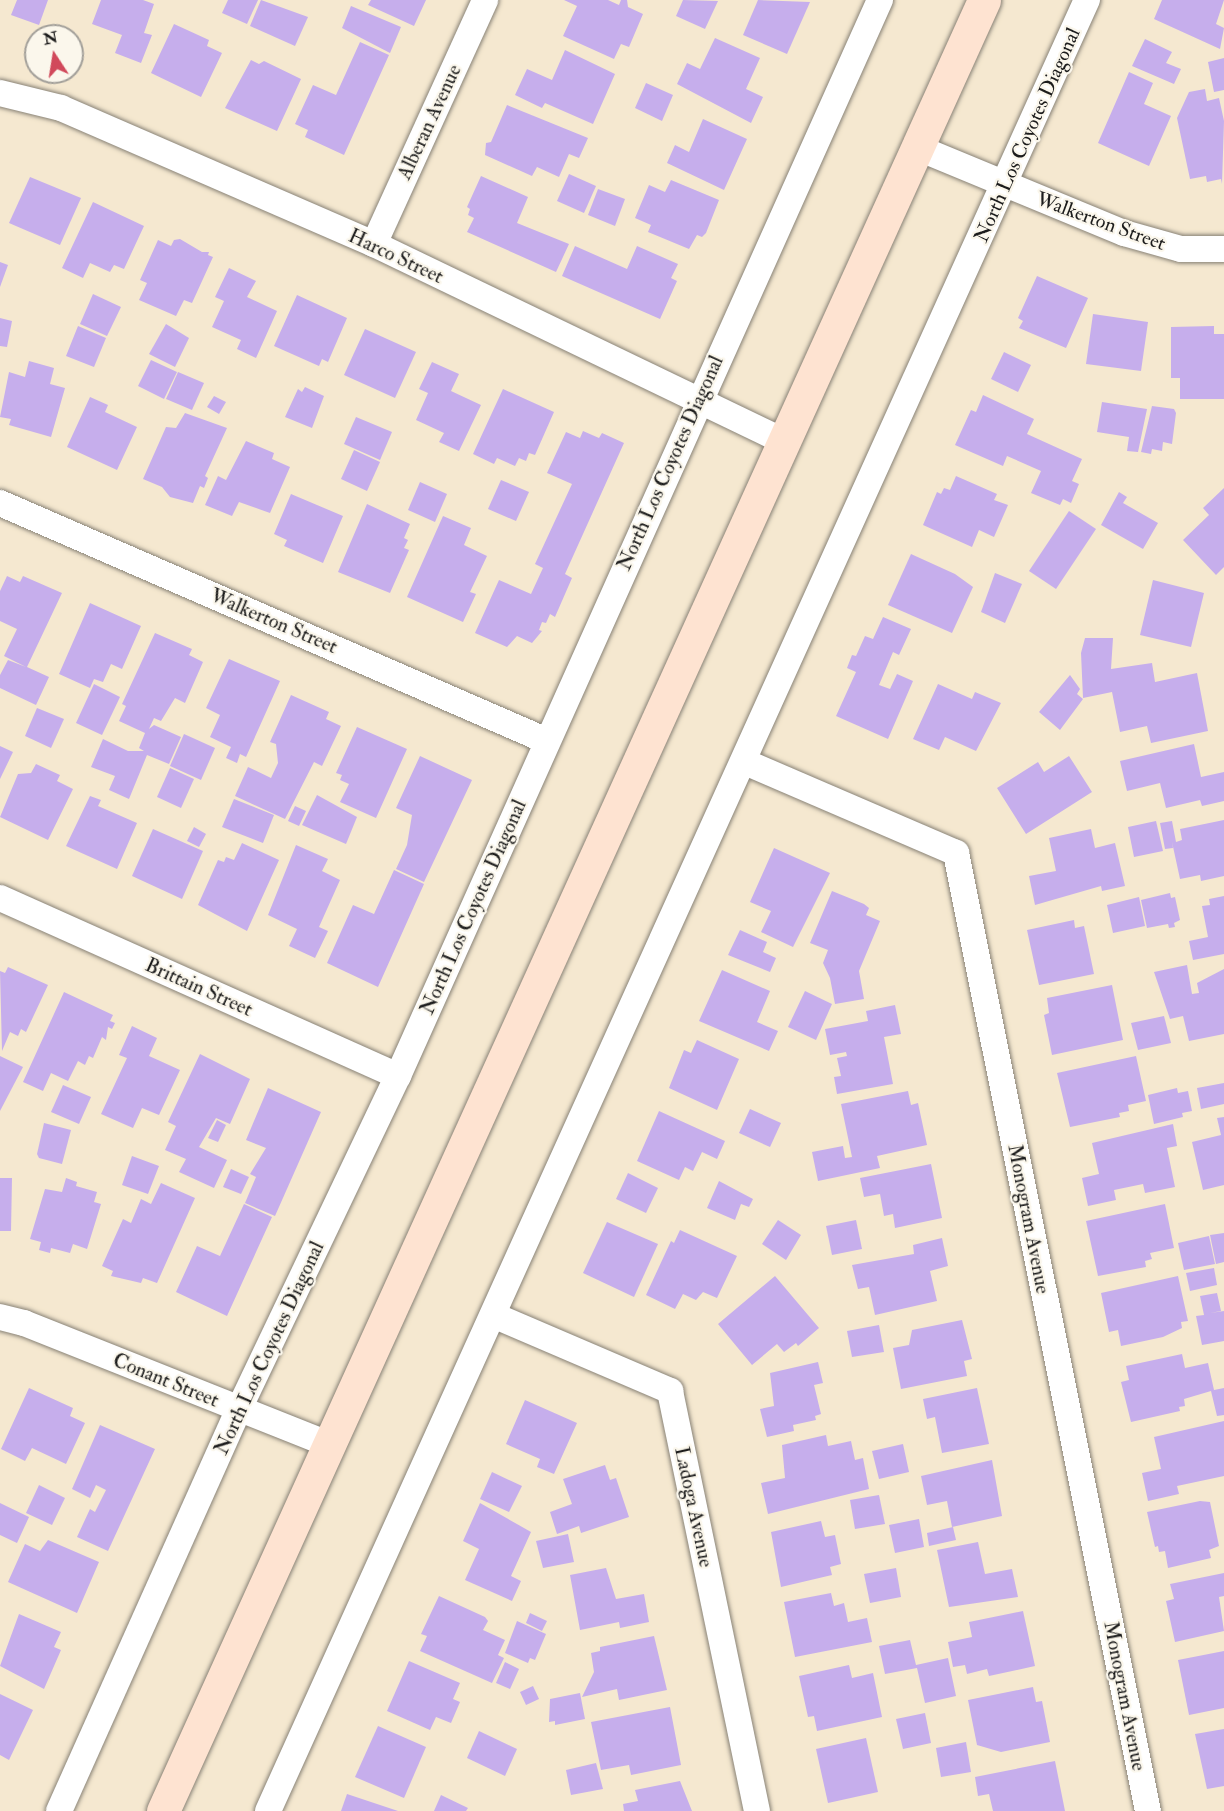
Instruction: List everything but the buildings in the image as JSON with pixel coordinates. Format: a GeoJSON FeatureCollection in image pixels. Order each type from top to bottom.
{"type":"FeatureCollection","features":[{"type":"Feature","properties":{"kind":"main road"},"geometry":{"type":"LineString","coordinates":[[163,1811],[331,1445],[984,0]]}},
{"type":"Feature","properties":{"kind":"street","name":"Alberan Avenue"},"geometry":{"type":"LineString","coordinates":[[374,244],[485,0]]}},
{"type":"Feature","properties":{"kind":"street","name":"North Los Coyotes Diagonal"},"geometry":{"type":"LineString","coordinates":[[58,1811],[239,1409],[398,1076],[698,401],[880,0]]}},
{"type":"Feature","properties":{"kind":"street","name":"North Los Coyotes Diagonal"},"geometry":{"type":"LineString","coordinates":[[268,1811],[745,762],[1088,0]]}},
{"type":"Feature","properties":{"kind":"street","name":"Harco Street"},"geometry":{"type":"LineString","coordinates":[[0,93],[61,108],[374,244],[784,441]]}},
{"type":"Feature","properties":{"kind":"street","name":"Walkerton Street"},"geometry":{"type":"LineString","coordinates":[[916,147],[1003,185],[1124,233],[1181,249],[1224,249]]}},
{"type":"Feature","properties":{"kind":"street","name":"Walkerton Street"},"geometry":{"type":"LineString","coordinates":[[0,502],[547,741]]}},
{"type":"Feature","properties":{"kind":"street","name":"Monogram Avenue"},"geometry":{"type":"LineString","coordinates":[[745,762],[956,853],[1148,1811]]}},
{"type":"Feature","properties":{"kind":"street","name":"Brittain Street"},"geometry":{"type":"LineString","coordinates":[[0,898],[398,1076]]}},
{"type":"Feature","properties":{"kind":"street","name":"Ladoga Avenue"},"geometry":{"type":"LineString","coordinates":[[493,1315],[670,1391],[757,1811]]}},
{"type":"Feature","properties":{"kind":"street","name":"Conant Street"},"geometry":{"type":"LineString","coordinates":[[0,1317],[24,1323],[331,1445]]}}]}
